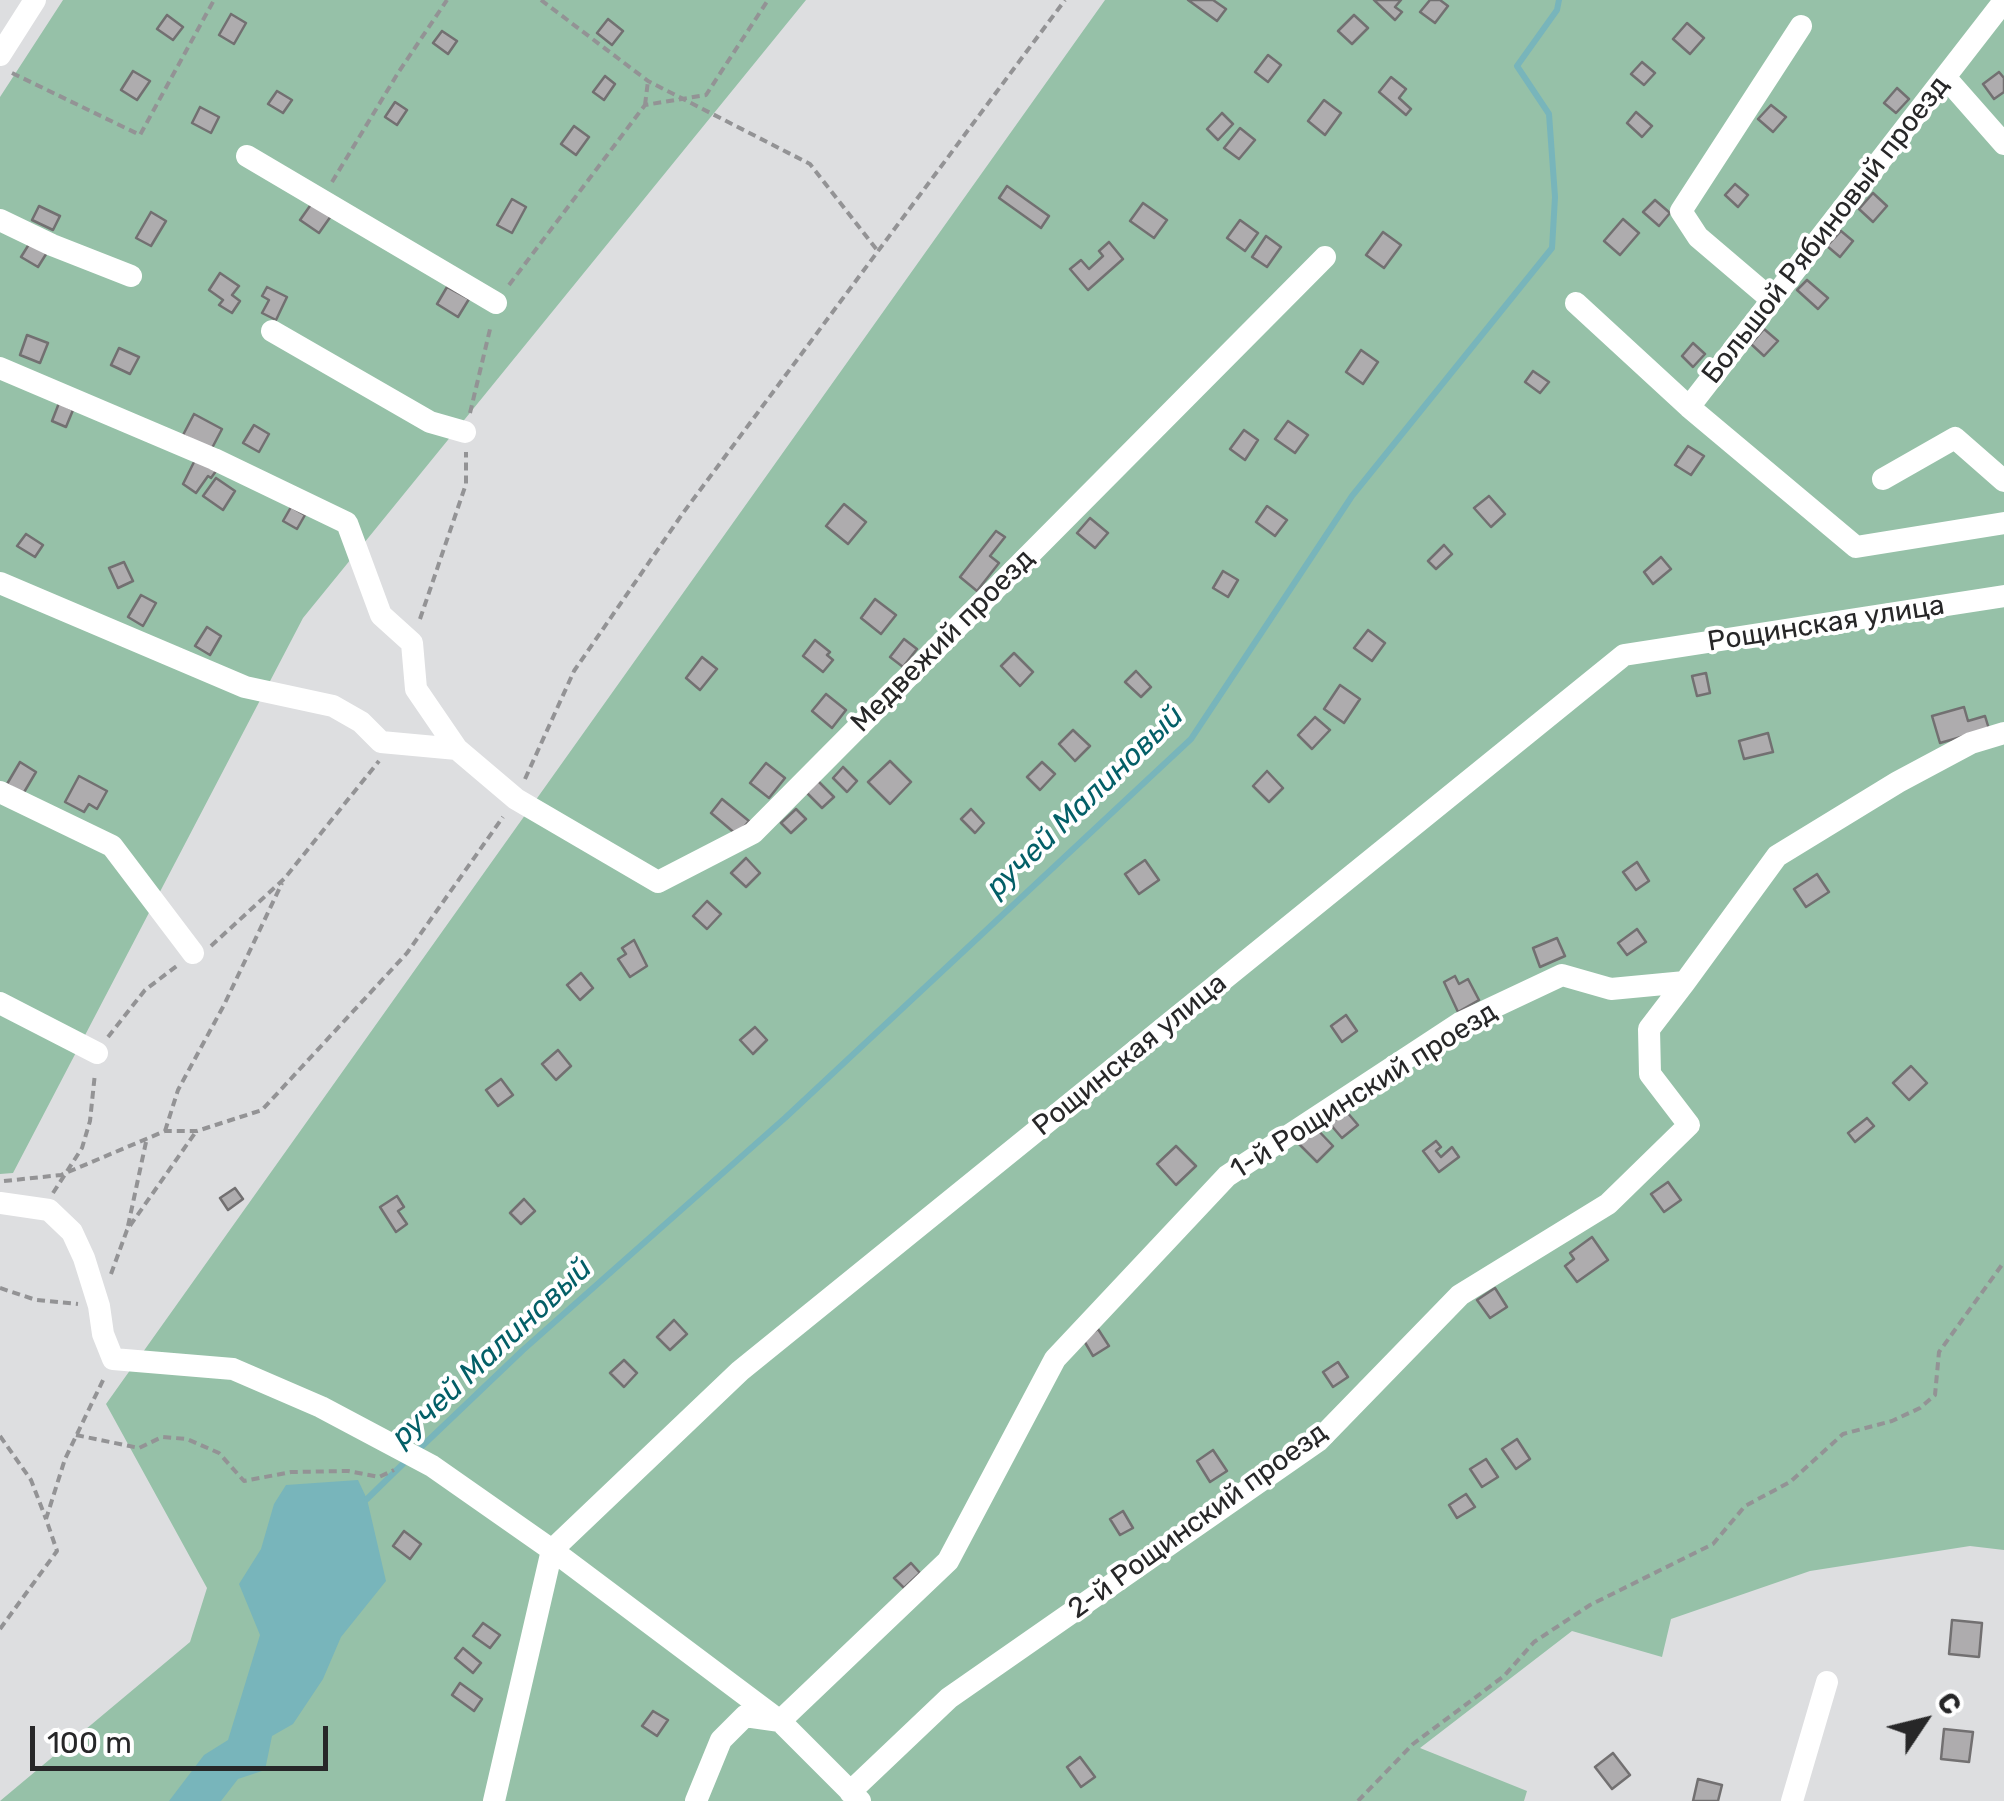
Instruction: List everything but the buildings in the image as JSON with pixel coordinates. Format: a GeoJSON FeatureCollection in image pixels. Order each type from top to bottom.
{"type":"FeatureCollection","features":[{"type":"Feature","properties":{"kind":"street"},"geometry":{"type":"LineString","coordinates":[[0,55],[34,0]]}},
{"type":"Feature","properties":{"kind":"street","name":"Большой Рябиновый проезд"},"geometry":{"type":"LineString","coordinates":[[2004,1],[1689,407],[1856,547],[2004,523]]}},
{"type":"Feature","properties":{"kind":"street"},"geometry":{"type":"LineString","coordinates":[[1772,300],[1698,236],[1681,211],[1801,26]]}},
{"type":"Feature","properties":{"kind":"street"},"geometry":{"type":"LineString","coordinates":[[1945,77],[2004,144]]}},
{"type":"Feature","properties":{"kind":"street"},"geometry":{"type":"LineString","coordinates":[[247,156],[496,303]]}},
{"type":"Feature","properties":{"kind":"street"},"geometry":{"type":"LineString","coordinates":[[0,220],[131,276]]}},
{"type":"Feature","properties":{"kind":"street","name":"Медвежий проезд"},"geometry":{"type":"LineString","coordinates":[[516,800],[658,882],[753,833],[1325,256]]}},
{"type":"Feature","properties":{"kind":"street"},"geometry":{"type":"LineString","coordinates":[[1576,304],[1689,407]]}},
{"type":"Feature","properties":{"kind":"street"},"geometry":{"type":"LineString","coordinates":[[272,331],[430,422],[466,432]]}},
{"type":"Feature","properties":{"kind":"street"},"geometry":{"type":"LineString","coordinates":[[0,368],[214,459],[347,523],[381,615],[412,643],[416,689],[457,749],[516,800]]}},
{"type":"Feature","properties":{"kind":"street"},"geometry":{"type":"LineString","coordinates":[[1882,479],[1955,438],[2004,481]]}},
{"type":"Feature","properties":{"kind":"street"},"geometry":{"type":"LineString","coordinates":[[0,583],[245,687],[333,706],[361,722],[381,742],[457,749]]}},
{"type":"Feature","properties":{"kind":"street","name":"Рощинская улица"},"geometry":{"type":"LineString","coordinates":[[552,1550],[740,1371],[1624,655],[2004,596]]}},
{"type":"Feature","properties":{"kind":"street"},"geometry":{"type":"LineString","coordinates":[[1684,982],[1777,856],[1898,782],[1971,744],[2004,734]]}},
{"type":"Feature","properties":{"kind":"street"},"geometry":{"type":"LineString","coordinates":[[0,792],[112,846],[194,954]]}},
{"type":"Feature","properties":{"kind":"street","name":"1-й Рощинский проезд"},"geometry":{"type":"LineString","coordinates":[[780,1721],[948,1562],[1055,1359],[1227,1176],[1460,1024],[1562,976],[1611,989],[1684,982]]}},
{"type":"Feature","properties":{"kind":"street","name":"2-й Рощинский проезд"},"geometry":{"type":"LineString","coordinates":[[855,1796],[949,1698],[1318,1441],[1460,1295],[1608,1204],[1689,1125],[1650,1074],[1649,1030],[1684,982]]}},
{"type":"Feature","properties":{"kind":"street"},"geometry":{"type":"LineString","coordinates":[[0,1002],[96,1052]]}},
{"type":"Feature","properties":{"kind":"street"},"geometry":{"type":"LineString","coordinates":[[0,1203],[49,1210],[72,1232],[114,1359],[234,1369],[321,1406],[432,1466],[552,1550],[780,1721],[855,1796]]}},
{"type":"Feature","properties":{"kind":"street"},"geometry":{"type":"LineString","coordinates":[[494,1801],[552,1550]]}},
{"type":"Feature","properties":{"kind":"street"},"geometry":{"type":"LineString","coordinates":[[1792,1801],[1827,1682]]}},
{"type":"Feature","properties":{"kind":"street"},"geometry":{"type":"LineString","coordinates":[[696,1801],[721,1740],[745,1716],[780,1721]]}},
{"type":"Feature","properties":{"kind":"path"},"geometry":{"type":"LineString","coordinates":[[0,67],[140,134],[214,0]]}},
{"type":"Feature","properties":{"kind":"path"},"geometry":{"type":"LineString","coordinates":[[322,198],[448,0]]}},
{"type":"Feature","properties":{"kind":"path"},"geometry":{"type":"LineString","coordinates":[[541,0],[648,81],[810,164],[879,252]]}},
{"type":"Feature","properties":{"kind":"path"},"geometry":{"type":"LineString","coordinates":[[645,105],[706,94],[768,0]]}},
{"type":"Feature","properties":{"kind":"path"},"geometry":{"type":"LineString","coordinates":[[0,1182],[61,1175],[165,1131],[197,1131],[262,1110],[407,953],[516,800],[574,671],[683,513],[1065,0]]}},
{"type":"Feature","properties":{"kind":"path"},"geometry":{"type":"LineString","coordinates":[[412,643],[466,484],[466,432],[496,303],[645,105],[648,81]]}},
{"type":"Feature","properties":{"kind":"path"},"geometry":{"type":"LineString","coordinates":[[49,1210],[61,1175],[82,1148],[90,1121],[96,1052],[145,990],[214,944],[284,878],[395,742]]}},
{"type":"Feature","properties":{"kind":"path"},"geometry":{"type":"LineString","coordinates":[[165,1131],[178,1090],[224,1005],[284,878]]}},
{"type":"Feature","properties":{"kind":"path"},"geometry":{"type":"LineString","coordinates":[[127,1230],[197,1131]]}},
{"type":"Feature","properties":{"kind":"path"},"geometry":{"type":"LineString","coordinates":[[0,1288],[36,1300],[98,1306],[127,1230],[146,1142]]}},
{"type":"Feature","properties":{"kind":"path"},"geometry":{"type":"LineString","coordinates":[[1358,1801],[1413,1744],[1504,1676],[1534,1642],[1590,1605],[1712,1544],[1745,1506],[1790,1482],[1844,1434],[1892,1421],[1920,1408],[1935,1395],[1939,1352],[2004,1262]]}},
{"type":"Feature","properties":{"kind":"path"},"geometry":{"type":"LineString","coordinates":[[46,1519],[64,1459],[114,1359]]}},
{"type":"Feature","properties":{"kind":"path"},"geometry":{"type":"LineString","coordinates":[[76,1435],[139,1448],[162,1437],[187,1439],[220,1453],[244,1481],[306,1472],[348,1471],[378,1478],[408,1463],[432,1466]]}},
{"type":"Feature","properties":{"kind":"path"},"geometry":{"type":"LineString","coordinates":[[0,1436],[31,1480],[56,1551],[0,1630]]}},
{"type":"Feature","properties":{"kind":"green space"},"geometry":{"type":"Polygon","coordinates":[[[63,0],[806,0],[303,618],[13,1173],[0,1174],[0,97],[63,0]]]}},
{"type":"Feature","properties":{"kind":"green space"},"geometry":{"type":"Polygon","coordinates":[[[1105,0],[2004,0],[2004,1550],[1970,1546],[1810,1571],[1671,1619],[1662,1657],[1572,1631],[1420,1748],[1527,1791],[1524,1801],[0,1801],[190,1642],[207,1588],[106,1404],[1105,0]]]}},
{"type":"Feature","properties":{"kind":"water"},"geometry":{"type":"Polygon","coordinates":[[[358,1480],[367,1499],[386,1581],[341,1637],[323,1679],[293,1724],[272,1736],[265,1770],[238,1779],[221,1801],[169,1801],[204,1755],[228,1740],[260,1635],[239,1584],[261,1549],[274,1504],[286,1485],[358,1480]]]}},
{"type":"Feature","properties":{"kind":"waterway","name":"ручей Малиновый"},"geometry":{"type":"LineString","coordinates":[[416,1452],[523,1350],[785,1118],[1191,739],[1352,496],[1552,248],[1555,197],[1549,114],[1517,66],[1557,10],[1559,0]]}},
{"type":"Feature","properties":{"kind":"waterway","name":"ручей Малиновый"},"geometry":{"type":"LineString","coordinates":[[367,1499],[407,1460]]}}]}
